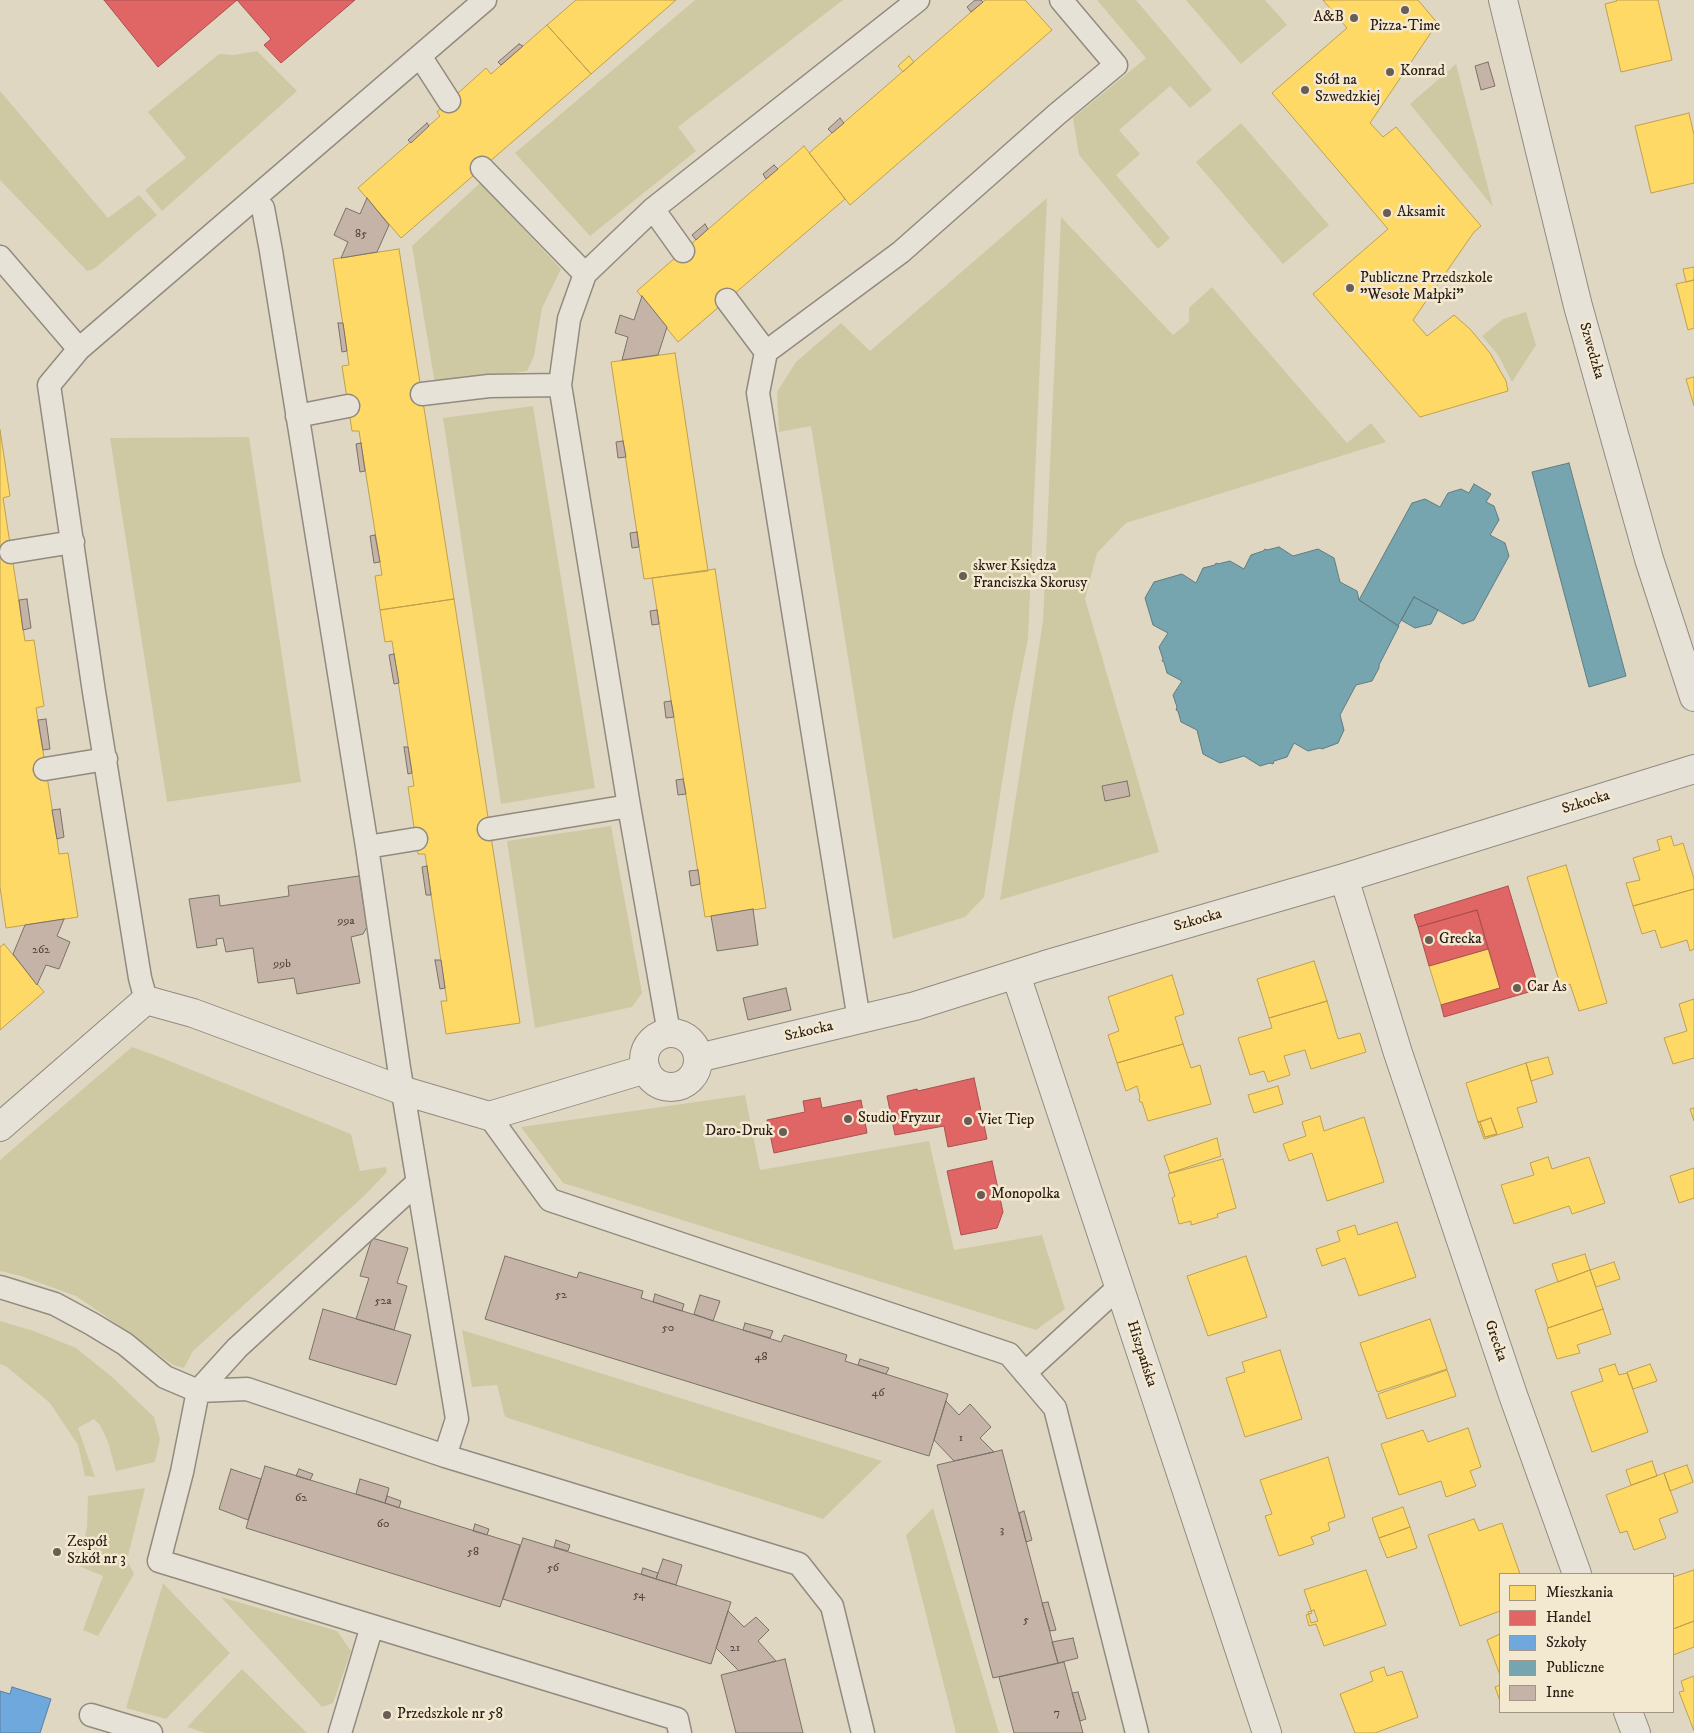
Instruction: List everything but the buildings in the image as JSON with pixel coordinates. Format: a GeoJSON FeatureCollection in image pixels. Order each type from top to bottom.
{"type":"FeatureCollection","features":[{"type":"Feature","properties":{"kind":"street","name":"Szwedzka"},"geometry":{"type":"LineString","coordinates":[[1503,0],[1578,306],[1649,559],[1694,697]]}},
{"type":"Feature","properties":{"kind":"street","name":"Szkocka"},"geometry":{"type":"LineString","coordinates":[[698,1058],[915,1006],[1045,965],[1344,878],[1694,769]]}},
{"type":"Feature","properties":{"kind":"street","name":"Grecka"},"geometry":{"type":"LineString","coordinates":[[1344,878],[1398,1053],[1503,1367],[1577,1573]]}},
{"type":"Feature","properties":{"kind":"street","name":"Hiszpańska"},"geometry":{"type":"LineString","coordinates":[[1016,975],[1267,1733]]}},
{"type":"Feature","properties":{"kind":"street"},"geometry":{"type":"LineString","coordinates":[[0,1127],[146,1000],[193,1012],[404,1091],[489,1116],[646,1069]]}},
{"type":"Feature","properties":{"kind":"street"},"geometry":{"type":"LineString","coordinates":[[669,1033],[677,1033],[687,1037],[694,1045],[698,1058],[699,1066],[694,1076],[677,1088],[666,1087],[656,1083],[648,1075],[644,1065],[644,1054],[648,1044],[656,1037],[669,1033]]}},
{"type":"Feature","properties":{"kind":"street"},"geometry":{"type":"LineString","coordinates":[[1628,1713],[1636,1733]]}},
{"type":"Feature","properties":{"kind":"lane"},"geometry":{"type":"LineString","coordinates":[[146,1000],[140,978],[94,692],[49,385],[78,349],[486,0]]}},
{"type":"Feature","properties":{"kind":"lane"},"geometry":{"type":"LineString","coordinates":[[669,1033],[629,806],[560,385],[569,319],[585,274],[653,210],[918,0]]}},
{"type":"Feature","properties":{"kind":"lane"},"geometry":{"type":"LineString","coordinates":[[859,1020],[758,393],[766,352],[902,252],[1116,65],[1061,0]]}},
{"type":"Feature","properties":{"kind":"lane"},"geometry":{"type":"LineString","coordinates":[[420,56],[449,101]]}},
{"type":"Feature","properties":{"kind":"lane"},"geometry":{"type":"LineString","coordinates":[[482,168],[585,274]]}},
{"type":"Feature","properties":{"kind":"lane"},"geometry":{"type":"LineString","coordinates":[[254,198],[263,208],[367,847],[398,1058],[457,1419],[445,1456]]}},
{"type":"Feature","properties":{"kind":"lane"},"geometry":{"type":"LineString","coordinates":[[653,210],[683,251]]}},
{"type":"Feature","properties":{"kind":"lane"},"geometry":{"type":"LineString","coordinates":[[0,257],[78,349]]}},
{"type":"Feature","properties":{"kind":"lane"},"geometry":{"type":"LineString","coordinates":[[727,300],[766,352]]}},
{"type":"Feature","properties":{"kind":"lane"},"geometry":{"type":"LineString","coordinates":[[422,394],[489,386],[560,385]]}},
{"type":"Feature","properties":{"kind":"lane"},"geometry":{"type":"LineString","coordinates":[[297,416],[348,406]]}},
{"type":"Feature","properties":{"kind":"lane"},"geometry":{"type":"LineString","coordinates":[[11,552],[73,542]]}},
{"type":"Feature","properties":{"kind":"lane"},"geometry":{"type":"LineString","coordinates":[[46,768],[106,759]]}},
{"type":"Feature","properties":{"kind":"lane"},"geometry":{"type":"LineString","coordinates":[[489,829],[629,806]]}},
{"type":"Feature","properties":{"kind":"lane"},"geometry":{"type":"LineString","coordinates":[[367,847],[416,840]]}},
{"type":"Feature","properties":{"kind":"lane"},"geometry":{"type":"LineString","coordinates":[[489,1116],[550,1200],[1009,1354],[1055,1408],[1138,1733]]}},
{"type":"Feature","properties":{"kind":"lane"},"geometry":{"type":"LineString","coordinates":[[418,1182],[237,1348],[198,1391],[182,1472],[159,1561],[677,1719],[680,1733]]}},
{"type":"Feature","properties":{"kind":"lane"},"geometry":{"type":"LineString","coordinates":[[0,1287],[63,1308],[125,1344],[165,1377],[198,1391],[246,1389],[445,1456],[799,1564],[832,1606],[863,1733]]}},
{"type":"Feature","properties":{"kind":"lane"},"geometry":{"type":"LineString","coordinates":[[1025,1373],[1119,1287]]}},
{"type":"Feature","properties":{"kind":"lane"},"geometry":{"type":"LineString","coordinates":[[340,1733],[372,1626]]}},
{"type":"Feature","properties":{"kind":"lane"},"geometry":{"type":"LineString","coordinates":[[91,1714],[151,1733]]}},
{"type":"Feature","properties":{"kind":"shaded area"},"geometry":{"type":"Polygon","coordinates":[[[695,0],[843,0],[678,127],[696,151],[590,236],[515,153],[695,0]]]}},
{"type":"Feature","properties":{"kind":"shaded area"},"geometry":{"type":"Polygon","coordinates":[[[1097,0],[1136,0],[1212,90],[1190,108],[1170,86],[1119,130],[1140,154],[1116,175],[1170,238],[1158,249],[1079,155],[1073,118],[1146,58],[1097,0]]]}},
{"type":"Feature","properties":{"kind":"shaded area"},"geometry":{"type":"Polygon","coordinates":[[[1186,0],[1265,0],[1287,25],[1241,64],[1186,0]]]}},
{"type":"Feature","properties":{"kind":"shaded area"},"geometry":{"type":"Polygon","coordinates":[[[257,51],[297,91],[162,211],[145,190],[186,158],[148,112],[219,54],[234,55],[257,51]]]}},
{"type":"Feature","properties":{"kind":"shaded area"},"geometry":{"type":"Polygon","coordinates":[[[1456,64],[1493,207],[1410,104],[1456,64]]]}},
{"type":"Feature","properties":{"kind":"shaded area"},"geometry":{"type":"Polygon","coordinates":[[[0,91],[108,218],[139,195],[157,215],[94,269],[87,271],[0,180],[0,91]]]}},
{"type":"Feature","properties":{"kind":"shaded area"},"geometry":{"type":"Polygon","coordinates":[[[1241,123],[1329,225],[1283,264],[1196,162],[1241,123]]]}},
{"type":"Feature","properties":{"kind":"shaded area"},"geometry":{"type":"Polygon","coordinates":[[[480,183],[561,269],[542,308],[534,356],[527,371],[435,384],[412,246],[480,183]]]}},
{"type":"Feature","properties":{"kind":"shaded area"},"geometry":{"type":"Polygon","coordinates":[[[1047,198],[1028,639],[1013,713],[984,897],[965,917],[893,939],[811,426],[779,432],[777,392],[796,362],[841,323],[870,351],[1047,198]]]}},
{"type":"Feature","properties":{"kind":"shaded area"},"geometry":{"type":"Polygon","coordinates":[[[1061,217],[1173,335],[1189,322],[1189,308],[1212,287],[1347,443],[1371,423],[1386,442],[1126,523],[1097,553],[1085,599],[1159,852],[1000,900],[1043,621],[1061,217]]]}},
{"type":"Feature","properties":{"kind":"shaded area"},"geometry":{"type":"Polygon","coordinates":[[[1526,312],[1536,345],[1512,382],[1498,355],[1482,336],[1503,319],[1526,312]]]}},
{"type":"Feature","properties":{"kind":"shaded area"},"geometry":{"type":"Polygon","coordinates":[[[533,406],[595,788],[501,804],[443,418],[533,406]]]}},
{"type":"Feature","properties":{"kind":"shaded area"},"geometry":{"type":"Polygon","coordinates":[[[249,437],[301,782],[167,802],[110,438],[249,437]]]}},
{"type":"Feature","properties":{"kind":"shaded area"},"geometry":{"type":"Polygon","coordinates":[[[611,826],[642,993],[632,1007],[535,1028],[507,841],[611,826]]]}},
{"type":"Feature","properties":{"kind":"shaded area"},"geometry":{"type":"Polygon","coordinates":[[[132,1047],[351,1134],[360,1171],[386,1167],[387,1172],[364,1196],[193,1351],[184,1368],[173,1365],[76,1296],[21,1276],[0,1271],[0,1160],[132,1047]]]}},
{"type":"Feature","properties":{"kind":"shaded area"},"geometry":{"type":"Polygon","coordinates":[[[745,1095],[760,1170],[929,1141],[954,1250],[1042,1235],[1065,1309],[1036,1330],[563,1183],[521,1127],[745,1095]]]}},
{"type":"Feature","properties":{"kind":"shaded area"},"geometry":{"type":"Polygon","coordinates":[[[0,1321],[34,1331],[76,1348],[112,1377],[154,1417],[160,1439],[155,1462],[116,1471],[108,1442],[100,1425],[94,1419],[78,1428],[95,1477],[85,1476],[78,1445],[50,1403],[7,1367],[0,1364],[0,1321]]]}},
{"type":"Feature","properties":{"kind":"shaded area"},"geometry":{"type":"Polygon","coordinates":[[[462,1330],[882,1461],[823,1519],[505,1417],[497,1385],[472,1387],[462,1330]]]}},
{"type":"Feature","properties":{"kind":"shaded area"},"geometry":{"type":"Polygon","coordinates":[[[145,1488],[127,1560],[134,1574],[98,1636],[83,1630],[103,1576],[79,1566],[87,1527],[88,1496],[145,1488]]]}},
{"type":"Feature","properties":{"kind":"shaded area"},"geometry":{"type":"Polygon","coordinates":[[[933,1508],[999,1733],[956,1733],[906,1535],[933,1508]]]}},
{"type":"Feature","properties":{"kind":"shaded area"},"geometry":{"type":"Polygon","coordinates":[[[163,1583],[230,1653],[166,1719],[126,1708],[163,1583]]]}},
{"type":"Feature","properties":{"kind":"shaded area"},"geometry":{"type":"Polygon","coordinates":[[[221,1597],[337,1631],[351,1651],[333,1703],[322,1707],[221,1597]]]}},
{"type":"Feature","properties":{"kind":"shaded area"},"geometry":{"type":"Polygon","coordinates":[[[242,1669],[307,1733],[205,1733],[187,1727],[242,1669]]]}},
{"type":"Feature","properties":{"kind":"place","name":"Pizza-Time"},"geometry":{"type":"Point","coordinates":[1405,10]}},
{"type":"Feature","properties":{"kind":"place","name":"A&B"},"geometry":{"type":"Point","coordinates":[1354,18]}},
{"type":"Feature","properties":{"kind":"place","name":"Konrad"},"geometry":{"type":"Point","coordinates":[1390,72]}},
{"type":"Feature","properties":{"kind":"place","name":"Stół na Szwedzkiej"},"geometry":{"type":"Point","coordinates":[1305,90]}},
{"type":"Feature","properties":{"kind":"place","name":"Aksamit"},"geometry":{"type":"Point","coordinates":[1387,213]}},
{"type":"Feature","properties":{"kind":"place","name":"Publiczne Przedszkole \"Wesołe Małpki\""},"geometry":{"type":"Point","coordinates":[1350,288]}},
{"type":"Feature","properties":{"kind":"place","name":"skwer Księdza Franciszka Skorusy"},"geometry":{"type":"Point","coordinates":[963,576]}},
{"type":"Feature","properties":{"kind":"place","name":"Grecka"},"geometry":{"type":"Point","coordinates":[1429,940]}},
{"type":"Feature","properties":{"kind":"place","name":"Car As"},"geometry":{"type":"Point","coordinates":[1517,988]}},
{"type":"Feature","properties":{"kind":"place","name":"Studio Fryzur"},"geometry":{"type":"Point","coordinates":[848,1119]}},
{"type":"Feature","properties":{"kind":"place","name":"Viet Tiep"},"geometry":{"type":"Point","coordinates":[968,1121]}},
{"type":"Feature","properties":{"kind":"place","name":"Daro-Druk"},"geometry":{"type":"Point","coordinates":[783,1132]}},
{"type":"Feature","properties":{"kind":"place","name":"Monopolka"},"geometry":{"type":"Point","coordinates":[981,1195]}},
{"type":"Feature","properties":{"kind":"place","name":"Zespół Szkół nr 3"},"geometry":{"type":"Point","coordinates":[57,1552]}},
{"type":"Feature","properties":{"kind":"place","name":"Przedszkole nr 58"},"geometry":{"type":"Point","coordinates":[387,1715]}}]}
